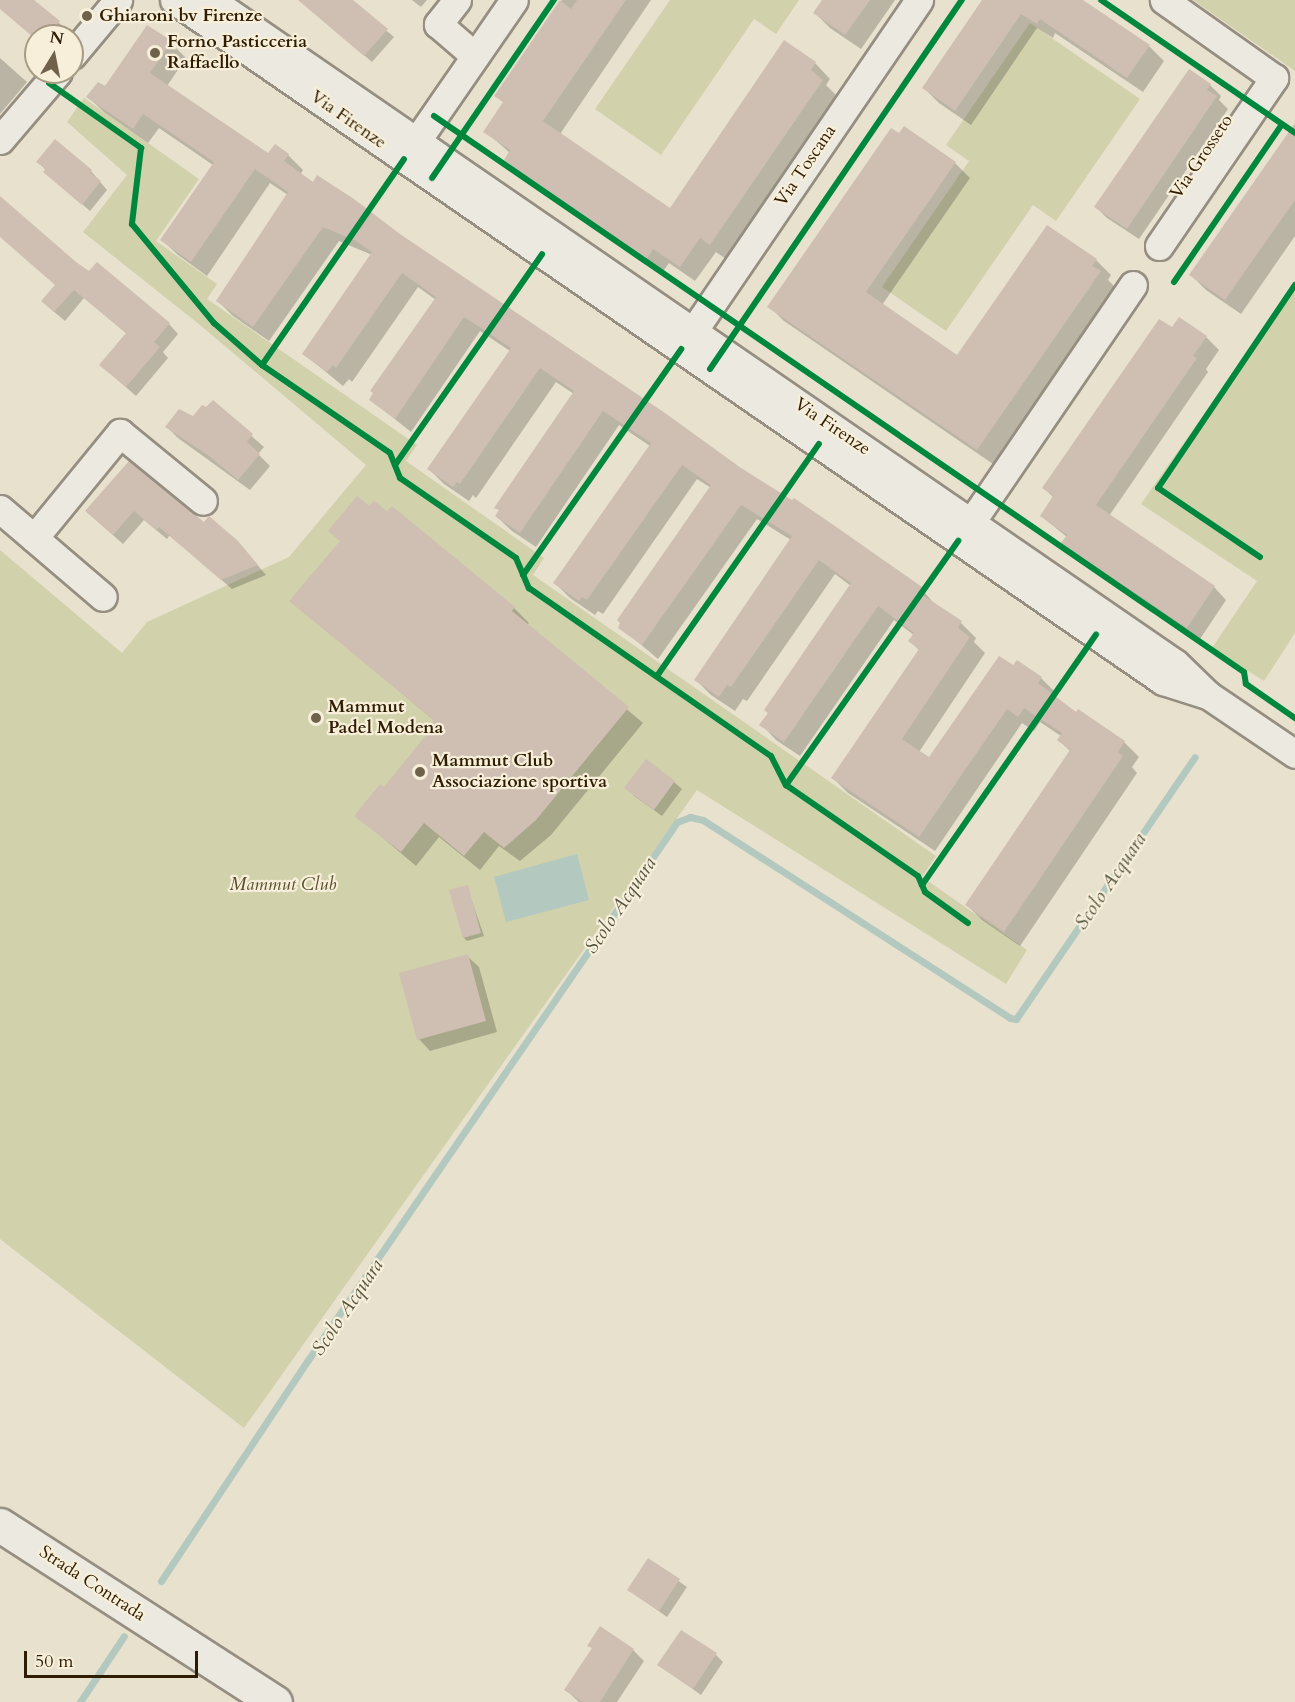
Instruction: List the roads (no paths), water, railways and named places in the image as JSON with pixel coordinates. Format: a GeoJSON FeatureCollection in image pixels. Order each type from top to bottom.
{"type":"FeatureCollection","features":[{"type":"Feature","properties":{"kind":"street"},"geometry":{"type":"LineString","coordinates":[[84,41],[118,0]]}},
{"type":"Feature","properties":{"kind":"street","name":"Via Firenze"},"geometry":{"type":"LineString","coordinates":[[174,0],[410,150],[965,532],[1175,663],[1208,695],[1295,754]]}},
{"type":"Feature","properties":{"kind":"street","name":"Via Firenze"},"geometry":{"type":"LineString","coordinates":[[211,0],[410,150]]}},
{"type":"Feature","properties":{"kind":"street"},"geometry":{"type":"LineString","coordinates":[[458,0],[438,24],[475,56]]}},
{"type":"Feature","properties":{"kind":"street"},"geometry":{"type":"LineString","coordinates":[[410,150],[514,0]]}},
{"type":"Feature","properties":{"kind":"street","name":"Via Toscana"},"geometry":{"type":"LineString","coordinates":[[687,340],[919,0]]}},
{"type":"Feature","properties":{"kind":"street","name":"Via Grosseto"},"geometry":{"type":"LineString","coordinates":[[1159,246],[1274,78],[1164,0]]}},
{"type":"Feature","properties":{"kind":"street"},"geometry":{"type":"LineString","coordinates":[[0,140],[48,84]]}},
{"type":"Feature","properties":{"kind":"street"},"geometry":{"type":"LineString","coordinates":[[965,532],[1133,285]]}},
{"type":"Feature","properties":{"kind":"street"},"geometry":{"type":"LineString","coordinates":[[34,538],[120,434],[202,501]]}},
{"type":"Feature","properties":{"kind":"street"},"geometry":{"type":"LineString","coordinates":[[0,509],[103,597]]}},
{"type":"Feature","properties":{"kind":"street","name":"Strada Contrada"},"geometry":{"type":"LineString","coordinates":[[0,1524],[275,1702]]}},
{"type":"Feature","properties":{"kind":"waterway","name":"Scolo Acquara"},"geometry":{"type":"LineString","coordinates":[[161,1581],[308,1360],[677,822],[690,817],[703,820],[1010,1018],[1016,1019],[1195,757]]}},
{"type":"Feature","properties":{"kind":"waterway","name":"Scolo Acquara"},"geometry":{"type":"LineString","coordinates":[[80,1702],[124,1636]]}},
{"type":"Feature","properties":{"kind":"place","name":"Ghiaroni bv Firenze"},"geometry":{"type":"Point","coordinates":[87,16]}},
{"type":"Feature","properties":{"kind":"place","name":"Forno Pasticceria Raffaello"},"geometry":{"type":"Point","coordinates":[155,53]}},
{"type":"Feature","properties":{"kind":"place","name":"Mammut Padel Modena"},"geometry":{"type":"Point","coordinates":[316,718]}},
{"type":"Feature","properties":{"kind":"place","name":"Mammut Club Associazione sportiva"},"geometry":{"type":"Point","coordinates":[420,772]}},
{"type":"Feature","properties":{"kind":"park label","name":"Mammut Club"},"geometry":{"type":"Point","coordinates":[283,885]}}]}
